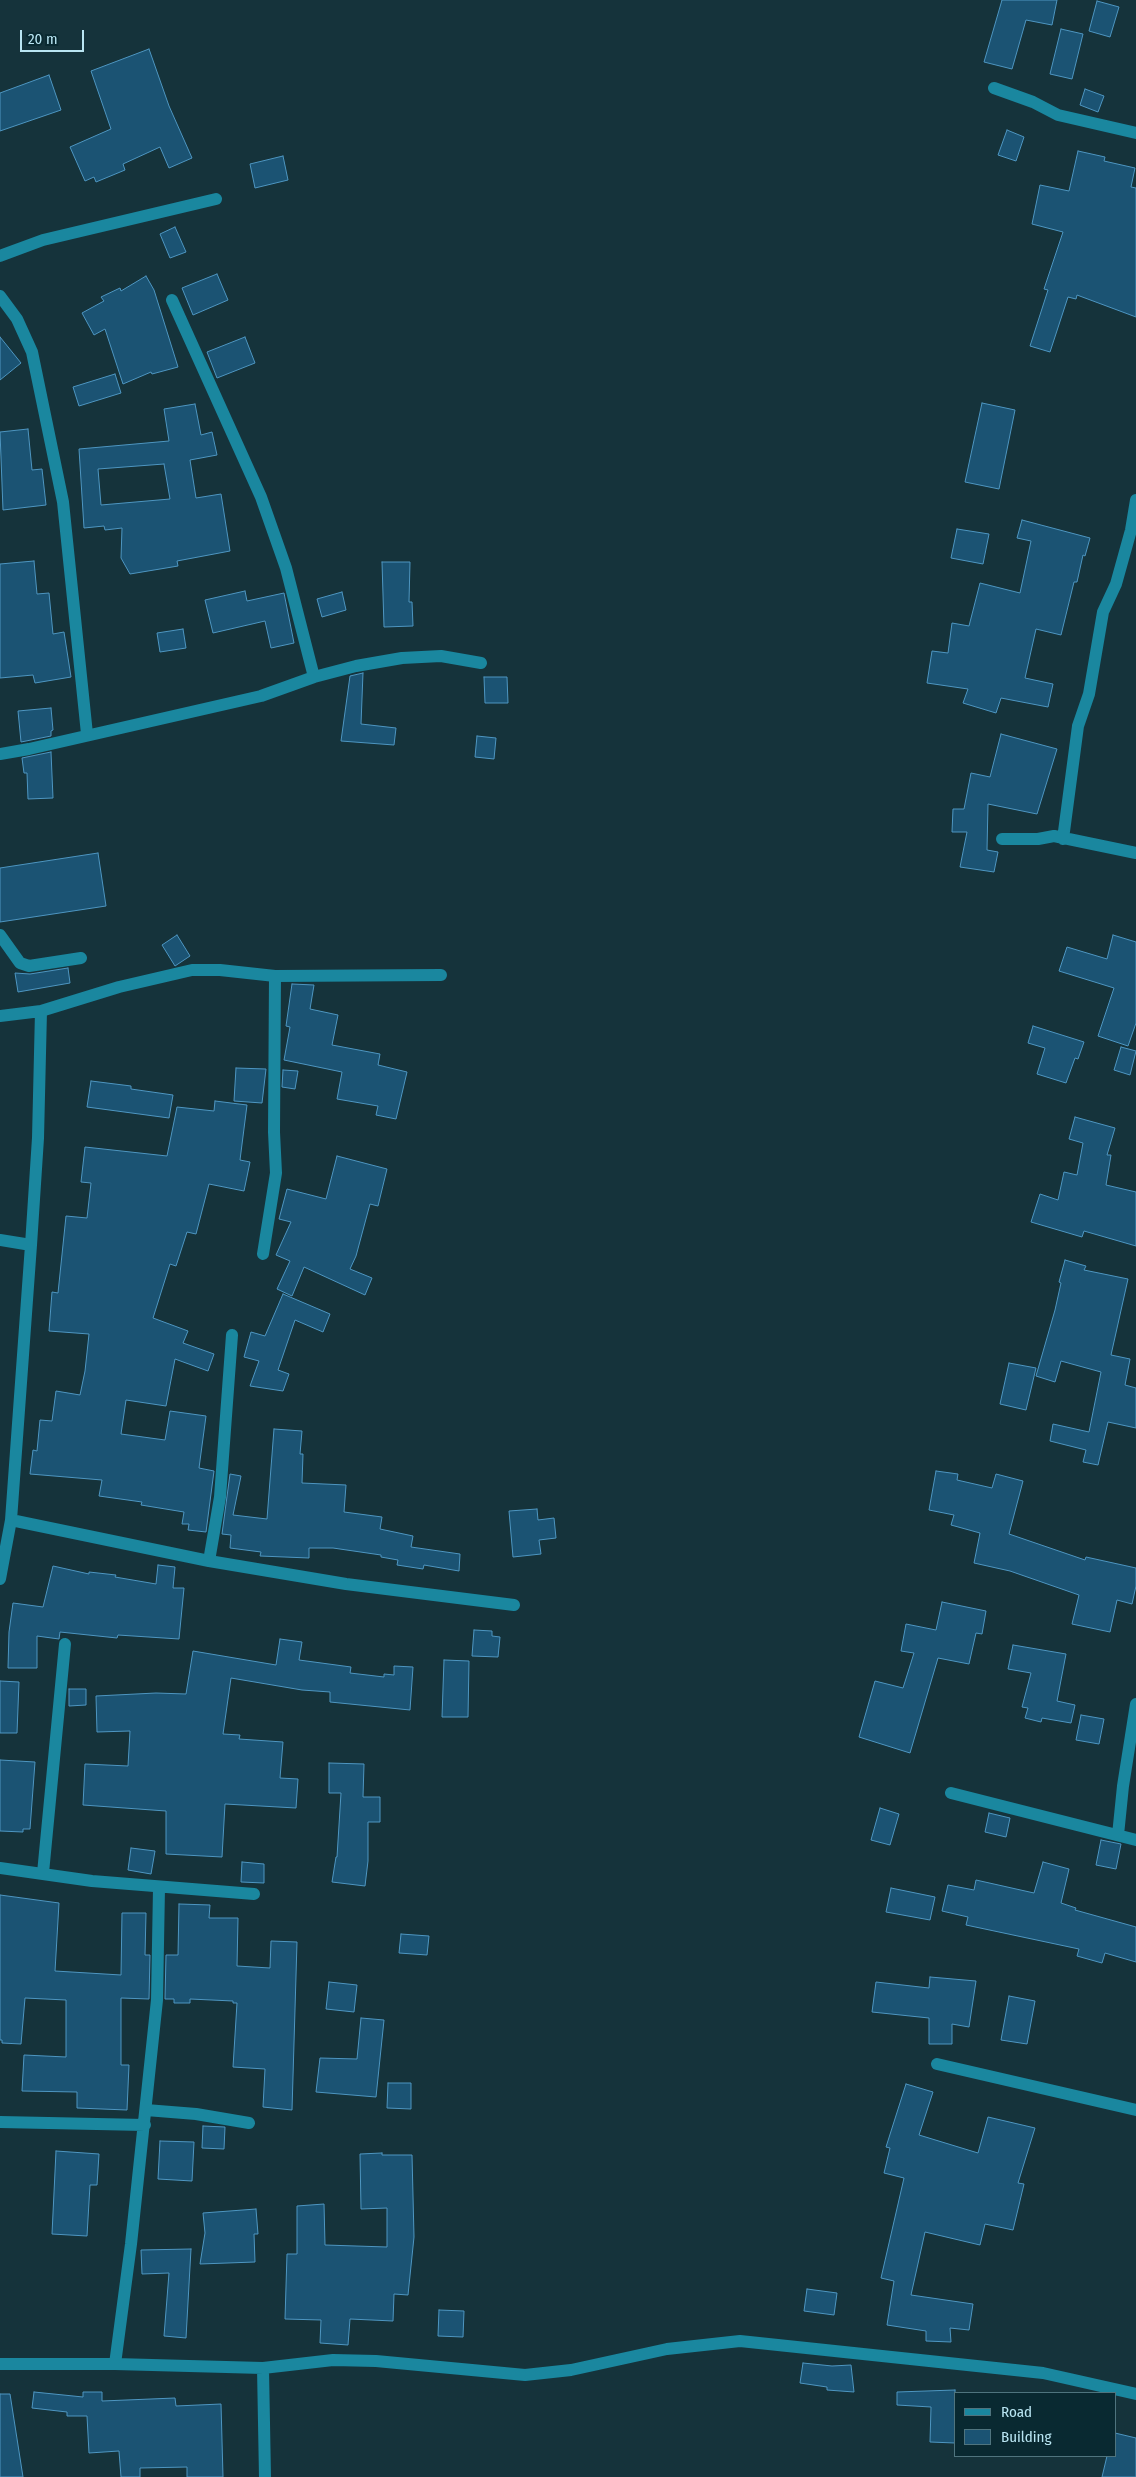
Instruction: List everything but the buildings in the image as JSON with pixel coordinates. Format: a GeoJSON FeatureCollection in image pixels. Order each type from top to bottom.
{"type":"FeatureCollection","features":[{"type":"Feature","properties":{"kind":"street"},"geometry":{"type":"LineString","coordinates":[[994,88],[1033,102],[1058,115],[1136,133]]}},
{"type":"Feature","properties":{"kind":"street"},"geometry":{"type":"LineString","coordinates":[[0,256],[43,240],[216,199]]}},
{"type":"Feature","properties":{"kind":"street"},"geometry":{"type":"LineString","coordinates":[[0,296],[17,319],[32,352],[63,502],[88,734]]}},
{"type":"Feature","properties":{"kind":"street"},"geometry":{"type":"LineString","coordinates":[[172,300],[261,497],[286,568],[314,677]]}},
{"type":"Feature","properties":{"kind":"street"},"geometry":{"type":"LineString","coordinates":[[1064,838],[1078,726],[1089,694],[1103,612],[1116,584],[1136,500]]}},
{"type":"Feature","properties":{"kind":"street"},"geometry":{"type":"LineString","coordinates":[[0,754],[252,698],[314,677],[356,666],[402,658],[441,656],[482,663]]}},
{"type":"Feature","properties":{"kind":"street"},"geometry":{"type":"LineString","coordinates":[[1002,839],[1038,839],[1054,836],[1136,853]]}},
{"type":"Feature","properties":{"kind":"street"},"geometry":{"type":"LineString","coordinates":[[0,935],[20,963],[29,966],[81,958]]}},
{"type":"Feature","properties":{"kind":"street"},"geometry":{"type":"LineString","coordinates":[[0,1016],[41,1011],[119,987],[192,970],[220,970],[275,976],[441,975]]}},
{"type":"Feature","properties":{"kind":"street"},"geometry":{"type":"LineString","coordinates":[[263,1254],[276,1173],[274,1132],[275,976]]}},
{"type":"Feature","properties":{"kind":"street"},"geometry":{"type":"LineString","coordinates":[[0,1579],[11,1520],[31,1245],[38,1138],[41,1011]]}},
{"type":"Feature","properties":{"kind":"street"},"geometry":{"type":"LineString","coordinates":[[0,1240],[31,1245]]}},
{"type":"Feature","properties":{"kind":"street"},"geometry":{"type":"LineString","coordinates":[[209,1561],[220,1497],[232,1335]]}},
{"type":"Feature","properties":{"kind":"street"},"geometry":{"type":"LineString","coordinates":[[11,1520],[209,1561],[346,1584],[514,1605]]}},
{"type":"Feature","properties":{"kind":"street"},"geometry":{"type":"LineString","coordinates":[[43,1873],[65,1644]]}},
{"type":"Feature","properties":{"kind":"street"},"geometry":{"type":"LineString","coordinates":[[1118,1835],[1122,1786],[1136,1704]]}},
{"type":"Feature","properties":{"kind":"street"},"geometry":{"type":"LineString","coordinates":[[951,1793],[1136,1840]]}},
{"type":"Feature","properties":{"kind":"street"},"geometry":{"type":"LineString","coordinates":[[0,1868],[159,1888],[254,1894]]}},
{"type":"Feature","properties":{"kind":"street"},"geometry":{"type":"LineString","coordinates":[[115,2364],[146,2110],[157,2000],[159,1888]]}},
{"type":"Feature","properties":{"kind":"street"},"geometry":{"type":"LineString","coordinates":[[937,2064],[1136,2110]]}},
{"type":"Feature","properties":{"kind":"street"},"geometry":{"type":"LineString","coordinates":[[146,2110],[196,2114],[249,2123]]}},
{"type":"Feature","properties":{"kind":"street"},"geometry":{"type":"LineString","coordinates":[[0,2122],[144,2125]]}},
{"type":"Feature","properties":{"kind":"street"},"geometry":{"type":"LineString","coordinates":[[0,2364],[115,2364],[264,2368],[333,2360],[376,2361],[504,2374],[545,2374],[667,2349],[740,2341],[1043,2373],[1136,2394]]}},
{"type":"Feature","properties":{"kind":"street"},"geometry":{"type":"LineString","coordinates":[[264,2368],[264,2477]]}}]}
